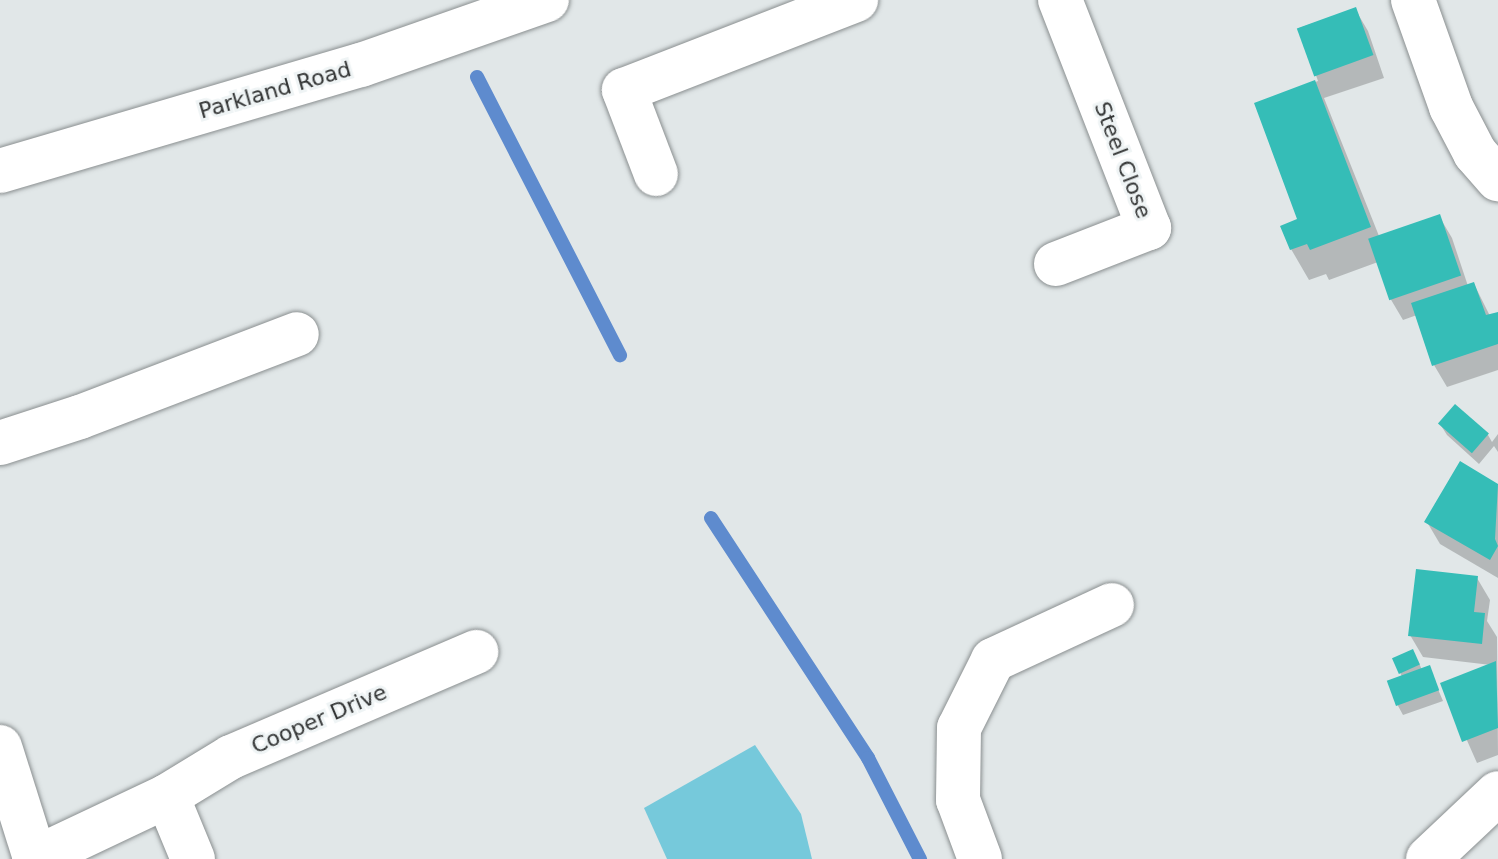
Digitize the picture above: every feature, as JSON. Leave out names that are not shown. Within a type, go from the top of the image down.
[{"type":"street","points":[[656,174],[624,90],[799,10],[856,0]]},
{"type":"street","name":"Steel Close","points":[[1056,264],[1149,228],[1060,0]]},
{"type":"street","points":[[1413,0],[1451,107],[1475,153],[1498,179]]},
{"type":"street","name":"Parkland Road","points":[[0,171],[361,65],[543,1]]},
{"type":"street","points":[[0,443],[80,417],[297,334]]},
{"type":"street","points":[[980,859],[958,800],[959,728],[993,660],[1112,605]]},
{"type":"street","name":"Cooper Drive","points":[[0,747],[35,859],[167,796],[231,757],[476,652]]},
{"type":"street","points":[[1428,859],[1498,793]]},
{"type":"street","points":[[167,796],[193,859]]},
{"type":"shaded area","points":[[755,745],[801,814],[812,859],[667,859],[644,808]]},
{"type":"building","points":[[1356,7],[1373,55],[1314,76],[1297,29]]},
{"type":"building","points":[[1315,80],[1371,227],[1310,250],[1307,244],[1290,250],[1280,226],[1297,219],[1254,103]]},
{"type":"building","points":[[1440,214],[1461,275],[1389,300],[1368,239]]},
{"type":"building","points":[[1474,282],[1486,315],[1498,312],[1498,344],[1432,366],[1411,303]]},
{"type":"building","points":[[1455,404],[1489,434],[1472,453],[1438,424]]},
{"type":"building","points":[[1460,461],[1498,484],[1495,539],[1498,546],[1490,560],[1424,522]]},
{"type":"building","points":[[1416,569],[1478,576],[1474,612],[1485,613],[1482,644],[1408,636]]},
{"type":"building","points":[[1413,649],[1420,665],[1399,674],[1392,658]]},
{"type":"building","points":[[1496,661],[1498,728],[1462,742],[1440,683]]},
{"type":"building","points":[[1430,665],[1439,690],[1396,706],[1387,681]]},
{"type":"waterway","points":[[477,77],[620,355]]},
{"type":"waterway","points":[[711,518],[868,758],[920,859]]}]
